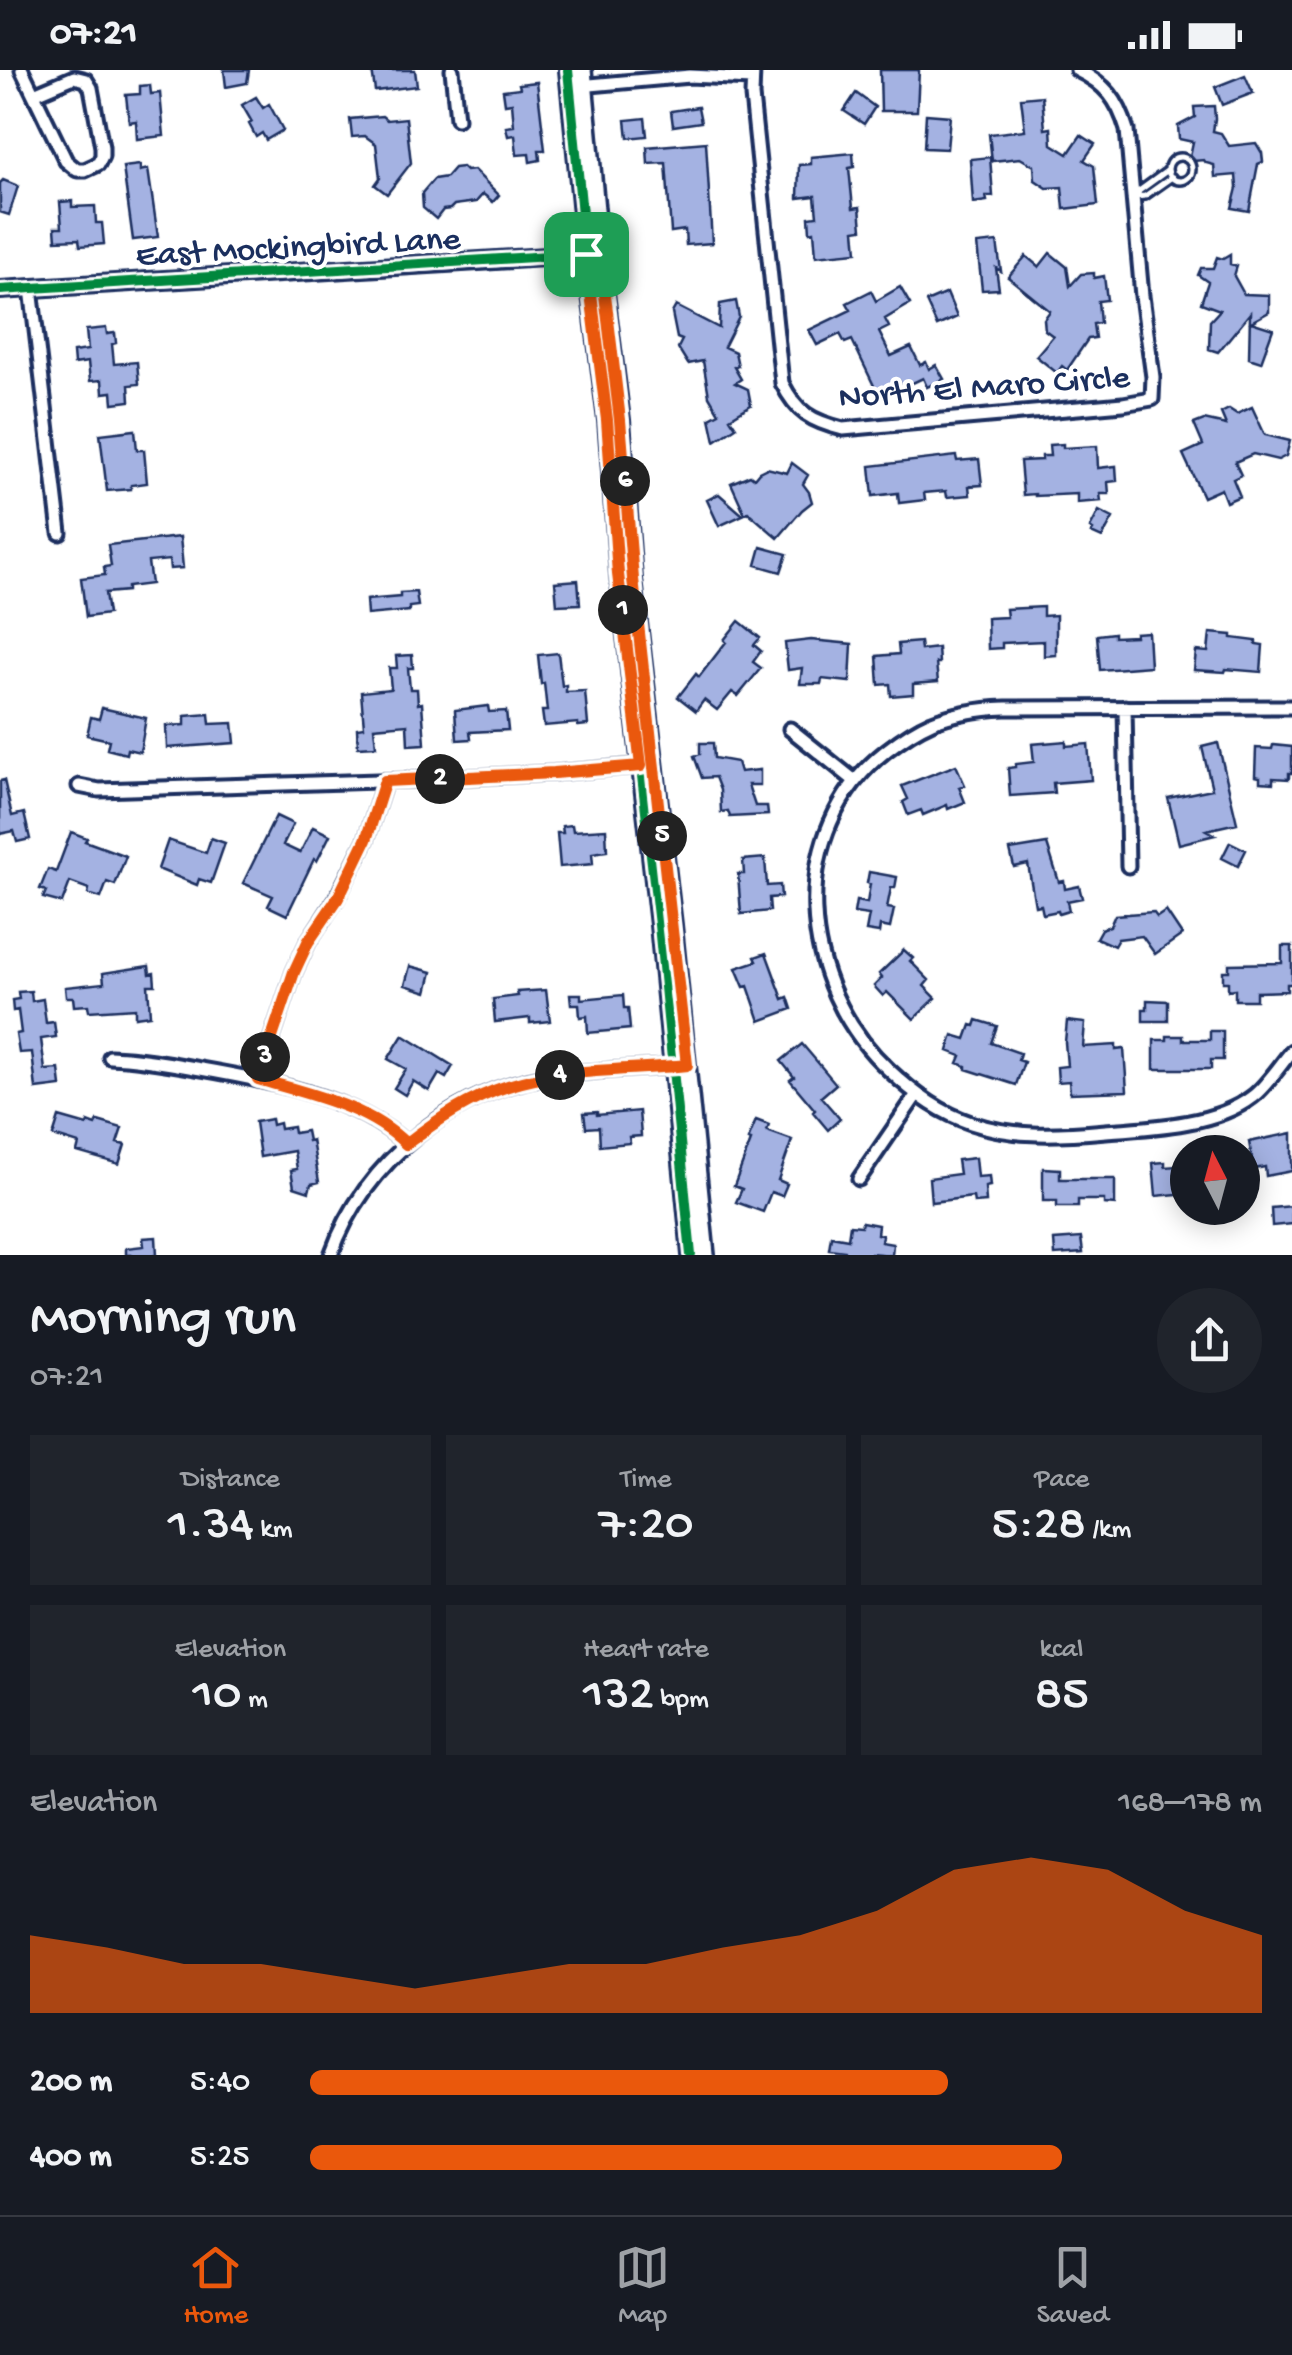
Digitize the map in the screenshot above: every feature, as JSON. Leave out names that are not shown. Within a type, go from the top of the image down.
[{"type":"street","points":[[22,70],[66,161],[72,168],[84,170],[98,164],[102,147],[91,88],[86,80],[74,76],[34,94]]},
{"type":"street","points":[[452,70],[457,119]]},
{"type":"street","name":"North El Maro Circle","points":[[752,75],[782,383],[792,403],[818,422],[843,429],[1152,400],[1154,377],[1142,296],[1127,130],[1120,107],[1110,93],[1077,70]]},
{"type":"street","points":[[706,1255],[680,1066],[647,765],[620,420],[593,254],[576,76],[752,75]]},
{"type":"street","name":"East Mockingbird Lane","points":[[0,290],[593,254]]},
{"type":"street","points":[[32,288],[60,533]]},
{"type":"street","points":[[1125,707],[1128,866]]},
{"type":"street","points":[[1292,708],[995,708],[930,723],[896,743],[855,780],[834,816],[819,859],[814,912],[825,972],[852,1030],[870,1054],[918,1094],[970,1122],[1019,1134],[1051,1135],[1129,1130],[1196,1120],[1225,1112],[1254,1096],[1292,1052]]},
{"type":"street","points":[[790,730],[855,780]]},
{"type":"street","points":[[79,786],[100,790],[385,781],[647,765]]},
{"type":"street","points":[[258,1079],[294,972],[308,942],[338,898],[366,840],[385,781]]},
{"type":"street","points":[[110,1057],[258,1079],[366,1116],[406,1144]]},
{"type":"street","points":[[330,1255],[345,1220],[365,1190],[406,1144],[451,1112],[509,1086],[553,1076],[680,1066]]},
{"type":"street","points":[[680,1066],[691,1255]]},
{"type":"street","points":[[859,1179],[918,1094]]},
{"type":"lane","points":[[1176,157],[1190,162],[1189,176],[1182,180],[1170,174],[1170,162],[1176,157]]},
{"type":"lane","points":[[1135,198],[1139,190],[1170,174]]},
{"type":"building","points":[[224,70],[249,70],[247,83],[226,87]]},
{"type":"building","points":[[372,70],[415,70],[417,86],[375,91]]},
{"type":"building","points":[[880,70],[919,70],[917,111],[881,111]]},
{"type":"building","points":[[1245,75],[1253,93],[1222,105],[1215,87]]},
{"type":"building","points":[[537,82],[545,150],[539,150],[540,160],[530,162],[529,154],[517,155],[515,135],[508,136],[506,127],[514,126],[512,103],[505,104],[503,90]]},
{"type":"building","points":[[150,85],[151,94],[160,93],[164,136],[137,139],[136,121],[129,122],[126,95],[140,94],[140,86]]},
{"type":"building","points":[[856,93],[875,107],[864,124],[844,111]]},
{"type":"building","points":[[1042,96],[1045,129],[1051,128],[1052,144],[1068,154],[1081,135],[1095,144],[1084,160],[1094,166],[1098,205],[1064,209],[1062,187],[1047,188],[1035,180],[1034,166],[1020,158],[992,161],[989,134],[1025,130],[1021,98]]},
{"type":"building","points":[[256,97],[263,108],[269,104],[283,130],[266,140],[262,133],[256,137],[242,105]]},
{"type":"building","points":[[1214,106],[1213,131],[1221,133],[1229,146],[1256,143],[1262,153],[1249,211],[1232,208],[1236,175],[1215,177],[1214,165],[1204,160],[1193,161],[1193,142],[1179,139],[1178,126],[1195,117],[1194,107]]},
{"type":"building","points":[[698,107],[701,122],[673,126],[671,111]]},
{"type":"building","points":[[926,114],[950,116],[947,149],[924,148]]},
{"type":"building","points":[[382,116],[387,120],[406,118],[411,163],[387,194],[375,185],[380,178],[376,144],[365,136],[352,137],[350,119]]},
{"type":"building","points":[[645,118],[647,136],[628,138],[626,120]]},
{"type":"building","points":[[706,142],[712,243],[686,245],[685,230],[671,232],[666,163],[648,164],[647,147]]},
{"type":"building","points":[[853,153],[854,167],[849,168],[853,208],[860,207],[862,229],[855,230],[857,252],[816,256],[809,217],[817,216],[815,196],[798,198],[799,165],[811,164],[811,157]]},
{"type":"building","points":[[990,157],[993,196],[973,203],[970,159]]},
{"type":"building","points":[[140,165],[140,171],[148,169],[158,237],[133,240],[123,167]]},
{"type":"building","points":[[462,167],[474,170],[499,195],[493,202],[483,194],[476,202],[454,205],[436,219],[423,208],[422,193],[434,179]]},
{"type":"building","points":[[3,180],[18,186],[9,215],[0,212]]},
{"type":"building","points":[[72,201],[72,207],[95,206],[104,244],[80,246],[79,239],[56,240],[55,227],[62,227],[60,202]]},
{"type":"building","points":[[997,242],[999,289],[982,290],[977,244]]},
{"type":"building","points":[[1050,253],[1067,267],[1070,286],[1081,274],[1104,276],[1107,300],[1098,301],[1100,323],[1093,324],[1095,338],[1088,339],[1067,370],[1062,366],[1057,373],[1036,356],[1053,336],[1045,330],[1044,319],[1050,311],[1008,277],[1026,256],[1039,267]]},
{"type":"building","points":[[1230,255],[1230,264],[1237,266],[1234,276],[1244,294],[1269,295],[1269,312],[1251,322],[1273,329],[1261,362],[1249,358],[1250,313],[1218,352],[1209,349],[1210,321],[1220,310],[1201,303],[1208,282],[1198,275],[1201,268],[1213,268],[1217,257]]},
{"type":"building","points":[[900,287],[910,304],[885,319],[889,327],[879,332],[891,356],[911,347],[920,365],[926,362],[929,369],[936,365],[944,379],[927,387],[923,378],[902,388],[899,381],[877,392],[852,340],[845,343],[840,334],[817,345],[809,330],[851,310],[847,303],[871,291],[876,301]]},
{"type":"building","points":[[947,293],[957,317],[937,326],[926,302]]},
{"type":"building","points":[[736,301],[739,317],[724,347],[735,352],[738,366],[734,367],[741,379],[735,383],[748,389],[751,405],[730,418],[736,427],[715,441],[710,418],[719,413],[709,396],[703,361],[688,364],[678,348],[682,340],[677,338],[672,313],[676,306],[719,328],[720,304]]},
{"type":"building","points":[[106,328],[107,334],[115,333],[114,364],[137,362],[139,384],[129,385],[130,401],[113,403],[112,392],[103,393],[102,380],[90,381],[88,362],[74,364],[73,352],[88,350],[86,330]]},
{"type":"building","points":[[1252,407],[1265,435],[1290,441],[1286,456],[1278,460],[1253,454],[1235,462],[1241,475],[1233,479],[1240,496],[1226,502],[1221,489],[1203,497],[1183,454],[1203,445],[1194,424],[1204,420],[1226,425],[1221,413],[1229,409],[1237,414]]},
{"type":"building","points":[[135,430],[137,450],[144,450],[147,483],[107,491],[100,434]]},
{"type":"building","points":[[1063,444],[1063,448],[1097,446],[1098,468],[1116,466],[1117,481],[1108,482],[1109,494],[1100,494],[1101,501],[1077,503],[1077,494],[1023,495],[1020,461],[1042,460],[1042,456],[1050,456],[1049,445]]},
{"type":"building","points":[[956,456],[957,461],[979,459],[982,485],[969,486],[970,495],[924,493],[925,500],[899,503],[898,493],[873,496],[870,466]]},
{"type":"building","points":[[792,463],[808,475],[803,484],[812,502],[778,538],[748,512],[745,514],[731,483],[750,475],[754,478],[767,468],[787,473]]},
{"type":"building","points":[[719,494],[743,515],[719,526],[707,500]]},
{"type":"building","points":[[1099,511],[1113,518],[1102,538],[1091,533],[1090,528]]},
{"type":"building","points":[[180,537],[183,568],[170,569],[169,560],[148,562],[151,584],[105,593],[108,614],[86,617],[81,578],[105,575],[104,567],[111,566],[108,545]]},
{"type":"building","points":[[761,547],[787,554],[781,572],[756,565]]},
{"type":"building","points":[[578,580],[580,604],[557,605],[555,582]]},
{"type":"building","points":[[416,592],[418,606],[409,607],[409,611],[367,615],[366,600]]},
{"type":"building","points":[[1043,607],[1043,616],[1056,615],[1056,655],[1044,656],[1044,641],[1002,643],[1002,648],[988,649],[987,618],[1007,617],[1006,609]]},
{"type":"building","points":[[739,621],[760,638],[754,645],[761,651],[753,662],[761,668],[738,696],[732,692],[717,710],[704,700],[696,711],[678,697],[696,674],[699,677]]},
{"type":"building","points":[[1148,632],[1150,666],[1100,670],[1097,635],[1135,636]]},
{"type":"building","points":[[1210,633],[1263,645],[1261,672],[1194,670],[1196,651],[1208,652]]},
{"type":"building","points":[[811,640],[852,644],[850,682],[822,679],[821,684],[800,684],[802,668],[788,670],[785,643]]},
{"type":"building","points":[[920,642],[921,650],[938,648],[938,682],[913,684],[913,694],[891,696],[890,684],[879,685],[877,656],[899,654],[898,644]]},
{"type":"building","points":[[558,653],[566,692],[585,691],[588,725],[544,726],[542,711],[547,711],[538,655]]},
{"type":"building","points":[[412,655],[413,668],[408,668],[410,689],[417,689],[418,704],[422,703],[425,744],[408,745],[407,724],[374,727],[376,746],[358,747],[357,728],[364,727],[361,692],[391,689],[389,668],[397,668],[396,656]]},
{"type":"building","points":[[488,706],[489,712],[506,711],[508,730],[470,732],[471,739],[457,740],[455,710]]},
{"type":"building","points":[[102,708],[146,718],[140,752],[127,749],[126,754],[107,749],[109,740],[87,735],[91,717],[99,719]]},
{"type":"building","points":[[209,714],[210,724],[233,723],[235,743],[167,748],[166,726],[185,725],[185,716]]},
{"type":"building","points":[[1066,741],[1066,746],[1088,744],[1091,780],[1053,783],[1054,793],[1010,796],[1008,768],[1034,762],[1032,744]]},
{"type":"building","points":[[700,743],[713,743],[714,758],[737,762],[740,772],[760,770],[760,785],[748,785],[755,806],[767,806],[768,815],[730,817],[728,811],[721,812],[715,777],[702,778],[694,756],[700,754]]},
{"type":"building","points":[[1218,743],[1237,823],[1206,830],[1215,835],[1179,844],[1168,798],[1212,789],[1202,747]]},
{"type":"building","points":[[1273,745],[1292,747],[1292,773],[1289,779],[1260,782],[1260,777],[1255,776],[1256,748],[1272,749]]},
{"type":"building","points":[[956,765],[965,785],[959,787],[965,802],[923,815],[921,810],[908,815],[903,802],[908,799],[902,786]]},
{"type":"building","points":[[4,780],[12,816],[24,813],[30,839],[17,842],[14,831],[0,834],[0,781]]},
{"type":"building","points":[[276,816],[293,824],[283,845],[300,853],[313,827],[330,835],[287,915],[268,906],[273,896],[243,883]]},
{"type":"building","points":[[572,825],[573,831],[606,829],[607,851],[592,853],[593,864],[560,867],[557,833],[563,833],[562,826]]},
{"type":"building","points":[[71,832],[126,856],[115,885],[107,882],[101,898],[70,882],[62,903],[43,898],[46,891],[40,889],[48,869],[56,872]]},
{"type":"building","points":[[211,838],[225,843],[211,883],[199,879],[197,885],[158,869],[168,840],[206,853]]},
{"type":"building","points":[[1230,842],[1246,850],[1238,866],[1222,858]]},
{"type":"building","points":[[1047,844],[1059,882],[1064,881],[1065,889],[1079,886],[1082,898],[1067,901],[1069,911],[1059,914],[1043,914],[1041,905],[1035,906],[1028,864],[1014,867],[1010,850]]},
{"type":"building","points":[[765,858],[767,886],[780,885],[781,897],[769,898],[770,911],[741,914],[738,874],[744,874],[743,860]]},
{"type":"building","points":[[869,872],[897,877],[887,908],[894,909],[890,928],[880,926],[879,933],[866,931],[869,915],[854,913],[856,901],[867,903]]},
{"type":"building","points":[[1166,911],[1182,935],[1155,954],[1142,936],[1118,939],[1114,946],[1096,938],[1101,929],[1110,926],[1115,915],[1153,912],[1157,917]]},
{"type":"building","points":[[1282,946],[1292,946],[1292,984],[1287,984],[1287,991],[1256,992],[1256,1000],[1235,1000],[1235,989],[1228,990],[1228,982],[1223,982],[1223,971],[1229,971],[1229,964],[1282,963]]},
{"type":"building","points":[[904,950],[929,980],[924,986],[936,998],[914,1019],[887,992],[883,996],[874,986],[882,978],[879,974]]},
{"type":"building","points":[[766,953],[783,999],[788,997],[792,1009],[760,1021],[748,986],[744,987],[736,968],[757,961],[755,957]]},
{"type":"building","points":[[149,966],[155,985],[148,985],[150,1015],[135,1017],[135,1008],[89,1011],[88,1005],[74,1006],[73,997],[66,997],[65,987],[104,983],[103,973]]},
{"type":"building","points":[[410,966],[432,972],[427,992],[405,985]]},
{"type":"building","points":[[546,990],[550,1021],[530,1023],[530,1018],[495,1022],[493,999]]},
{"type":"building","points":[[31,991],[32,1001],[43,999],[46,1023],[54,1022],[56,1037],[41,1039],[45,1070],[59,1069],[61,1086],[36,1089],[32,1052],[19,1053],[18,1010],[13,1011],[12,1000],[19,999],[18,992]]},
{"type":"building","points":[[570,994],[581,994],[581,999],[623,995],[630,1029],[588,1033],[587,1016],[580,1017],[579,1004],[571,1004]]},
{"type":"building","points":[[1147,1000],[1168,1001],[1168,1021],[1143,1021]]},
{"type":"building","points":[[977,1020],[997,1026],[991,1043],[1020,1053],[1018,1060],[1024,1062],[1016,1085],[966,1069],[958,1063],[961,1056],[948,1051],[953,1035],[966,1039]]},
{"type":"building","points":[[1067,1021],[1085,1023],[1083,1047],[1116,1045],[1116,1050],[1124,1049],[1127,1091],[1070,1093],[1069,1081],[1058,1082],[1057,1067],[1067,1066]]},
{"type":"building","points":[[1210,1031],[1223,1031],[1223,1060],[1211,1060],[1211,1069],[1154,1069],[1154,1040],[1183,1036],[1183,1040],[1210,1040]]},
{"type":"building","points":[[403,1035],[453,1066],[446,1078],[439,1074],[429,1091],[413,1081],[405,1095],[394,1088],[406,1069],[388,1059]]},
{"type":"building","points":[[802,1044],[836,1084],[821,1097],[840,1119],[828,1130],[790,1080],[794,1077],[781,1061]]},
{"type":"building","points":[[639,1111],[641,1136],[629,1137],[630,1143],[600,1146],[599,1127],[586,1128],[584,1113]]},
{"type":"building","points":[[59,1117],[87,1125],[96,1125],[98,1121],[122,1128],[117,1143],[125,1145],[119,1164],[77,1152],[79,1144],[53,1136]]},
{"type":"building","points":[[271,1119],[272,1125],[279,1123],[280,1129],[306,1131],[308,1141],[312,1140],[319,1182],[311,1184],[309,1192],[294,1187],[294,1151],[260,1157],[255,1122]]},
{"type":"building","points":[[756,1120],[769,1125],[767,1131],[792,1140],[778,1180],[787,1184],[782,1196],[771,1192],[763,1212],[736,1202],[742,1189],[734,1186]]},
{"type":"building","points":[[1292,1133],[1292,1171],[1266,1176],[1265,1167],[1260,1168],[1260,1140]]},
{"type":"building","points":[[975,1158],[977,1177],[989,1176],[986,1202],[974,1203],[973,1197],[931,1202],[929,1178],[959,1174],[957,1160]]},
{"type":"building","points":[[1165,1162],[1165,1167],[1170,1167],[1170,1195],[1156,1196],[1153,1163]]},
{"type":"building","points":[[1043,1168],[1060,1169],[1060,1179],[1115,1179],[1115,1205],[1104,1204],[1104,1200],[1078,1200],[1078,1207],[1057,1207],[1057,1201],[1043,1201]]},
{"type":"building","points":[[1292,1206],[1292,1224],[1272,1226],[1271,1208]]},
{"type":"building","points":[[862,1222],[878,1225],[881,1242],[893,1244],[892,1255],[844,1255],[845,1251],[829,1249],[831,1236],[848,1239],[850,1225],[861,1226]]},
{"type":"building","points":[[156,1237],[157,1255],[126,1255],[126,1248],[144,1246],[143,1238]]},
{"type":"building","points":[[1081,1238],[1083,1253],[1055,1255],[1054,1240]]},
{"type":"cycle path","points":[[568,70],[691,1255]]},
{"type":"cycle path","points":[[0,290],[599,253]]},
{"type":"route","points":[[600,253],[687,1065],[553,1076],[509,1086],[464,1104],[406,1144],[366,1116],[258,1079],[294,972],[322,918],[338,898],[366,840],[385,781],[641,766],[618,574],[607,420],[586,254],[600,253]]}]
